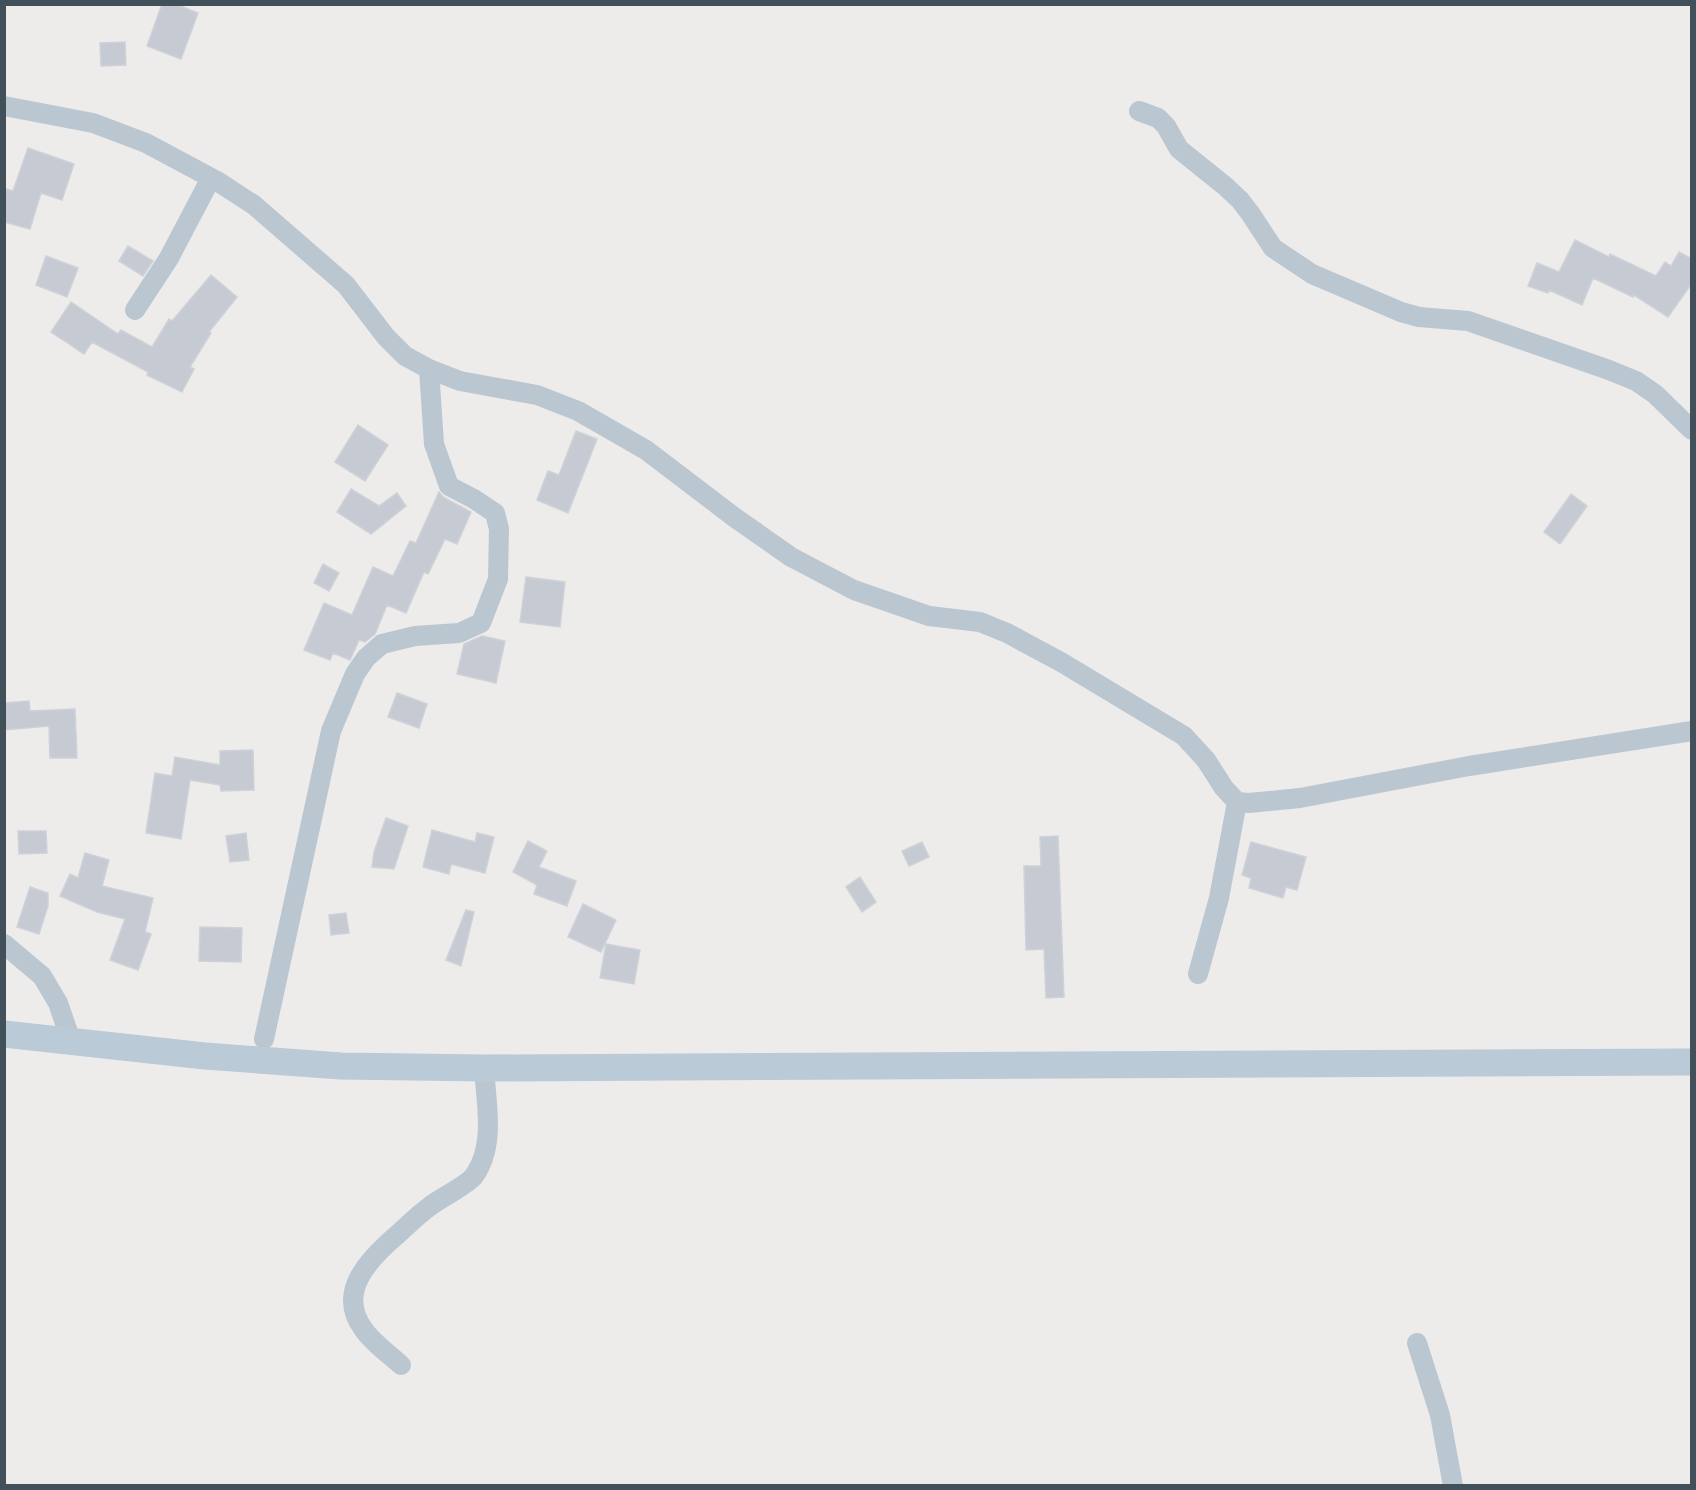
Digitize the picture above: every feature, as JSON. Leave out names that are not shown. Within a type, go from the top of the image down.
[{"type":"main road","points":[[4,1034],[205,1056],[341,1066],[484,1068],[1692,1062]]},
{"type":"street","points":[[4,105],[93,123],[146,143],[211,178],[254,206],[346,285],[386,337],[405,356],[429,369],[460,381],[537,395],[578,411],[646,450],[791,557],[854,590],[929,616],[980,622],[1007,633],[1061,662],[1184,736],[1206,760],[1224,788],[1237,802],[1300,798],[1469,766],[1692,730]]},
{"type":"street","points":[[1139,111],[1158,118],[1166,126],[1179,149],[1240,200],[1273,248],[1312,274],[1401,312],[1419,317],[1468,321],[1609,369],[1636,381],[1655,394],[1692,429]]},
{"type":"street","points":[[135,310],[169,258],[211,178]]},
{"type":"street","points":[[264,1039],[331,731],[355,674],[366,658],[382,644],[415,636],[459,633],[482,623],[498,579],[499,529],[495,513],[449,486],[434,444],[429,369]]},
{"type":"street","points":[[1198,974],[1220,898],[1237,802]]},
{"type":"street","points":[[4,944],[42,976],[58,1004],[71,1041]]},
{"type":"street","points":[[400,1365],[364,1330],[356,1316],[353,1297],[358,1277],[372,1257],[420,1214],[473,1177],[484,1156],[488,1134],[484,1068]]},
{"type":"street","points":[[1417,1343],[1440,1415],[1453,1485]]},
{"type":"building","points":[[162,4],[175,4],[198,13],[181,59],[147,46]]},
{"type":"building","points":[[125,42],[126,65],[101,66],[100,43]]},
{"type":"building","points":[[28,148],[74,164],[62,200],[41,193],[30,229],[4,222],[4,188],[13,191]]},
{"type":"building","points":[[1575,240],[1656,276],[1665,262],[1671,266],[1679,252],[1692,259],[1692,283],[1668,317],[1634,295],[1633,297],[1593,278],[1582,305],[1549,290],[1548,293],[1528,286],[1537,263],[1559,272]]},
{"type":"building","points":[[128,246],[153,261],[143,276],[119,261]]},
{"type":"building","points":[[46,256],[78,268],[67,297],[36,285]]},
{"type":"building","points":[[211,275],[237,297],[209,332],[211,333],[190,367],[194,369],[182,392],[147,375],[148,372],[92,342],[84,354],[51,332],[71,302],[118,334],[121,330],[152,347],[169,319],[172,321]]},
{"type":"building","points":[[358,425],[388,445],[365,481],[335,462]]},
{"type":"building","points":[[576,431],[597,439],[568,513],[537,500],[548,471],[559,475]]},
{"type":"building","points":[[351,489],[379,506],[397,493],[406,506],[371,534],[337,512]]},
{"type":"building","points":[[439,492],[443,497],[471,512],[457,544],[445,539],[428,574],[424,572],[406,613],[387,605],[375,634],[365,642],[359,640],[350,660],[333,653],[330,660],[304,650],[324,603],[352,615],[373,567],[393,576],[410,541],[416,543]]},
{"type":"building","points":[[1571,494],[1587,506],[1560,544],[1544,532]]},
{"type":"building","points":[[323,564],[339,573],[329,591],[314,583]]},
{"type":"building","points":[[526,577],[565,582],[560,627],[520,622]]},
{"type":"building","points":[[482,636],[505,641],[496,683],[457,674],[464,644]]},
{"type":"building","points":[[397,693],[427,704],[419,728],[388,717]]},
{"type":"building","points":[[29,701],[30,711],[75,709],[77,758],[50,758],[49,726],[4,730],[4,703]]},
{"type":"building","points":[[253,750],[254,790],[221,791],[220,785],[190,780],[181,839],[146,833],[155,773],[172,776],[175,757],[220,765],[220,751]]},
{"type":"building","points":[[386,818],[408,826],[394,869],[372,867],[374,852]]},
{"type":"building","points":[[432,830],[475,842],[477,833],[494,837],[485,873],[451,864],[449,874],[423,867]]},
{"type":"building","points":[[18,831],[46,831],[47,853],[19,854]]},
{"type":"building","points":[[246,833],[249,860],[230,862],[226,836]]},
{"type":"building","points":[[1058,836],[1064,997],[1046,998],[1044,949],[1026,950],[1024,866],[1041,866],[1040,837]]},
{"type":"building","points":[[528,841],[547,851],[539,867],[576,881],[567,906],[534,894],[537,885],[513,872]]},
{"type":"building","points":[[922,842],[929,857],[909,866],[902,851]]},
{"type":"building","points":[[1251,842],[1306,857],[1297,890],[1286,887],[1283,898],[1249,888],[1251,878],[1242,875]]},
{"type":"building","points":[[85,853],[109,860],[102,886],[153,898],[145,932],[151,934],[138,970],[110,960],[125,919],[97,912],[60,896],[70,874],[78,878]]},
{"type":"building","points":[[860,877],[876,902],[862,912],[846,887]]},
{"type":"building","points":[[30,887],[48,893],[48,906],[39,934],[17,927]]},
{"type":"building","points":[[583,904],[616,920],[601,952],[568,937]]},
{"type":"building","points":[[466,910],[474,912],[461,966],[446,960]]},
{"type":"building","points":[[346,913],[349,933],[331,935],[329,915]]},
{"type":"building","points":[[200,927],[242,928],[241,962],[199,961]]},
{"type":"building","points":[[606,944],[640,950],[634,984],[600,978]]}]
